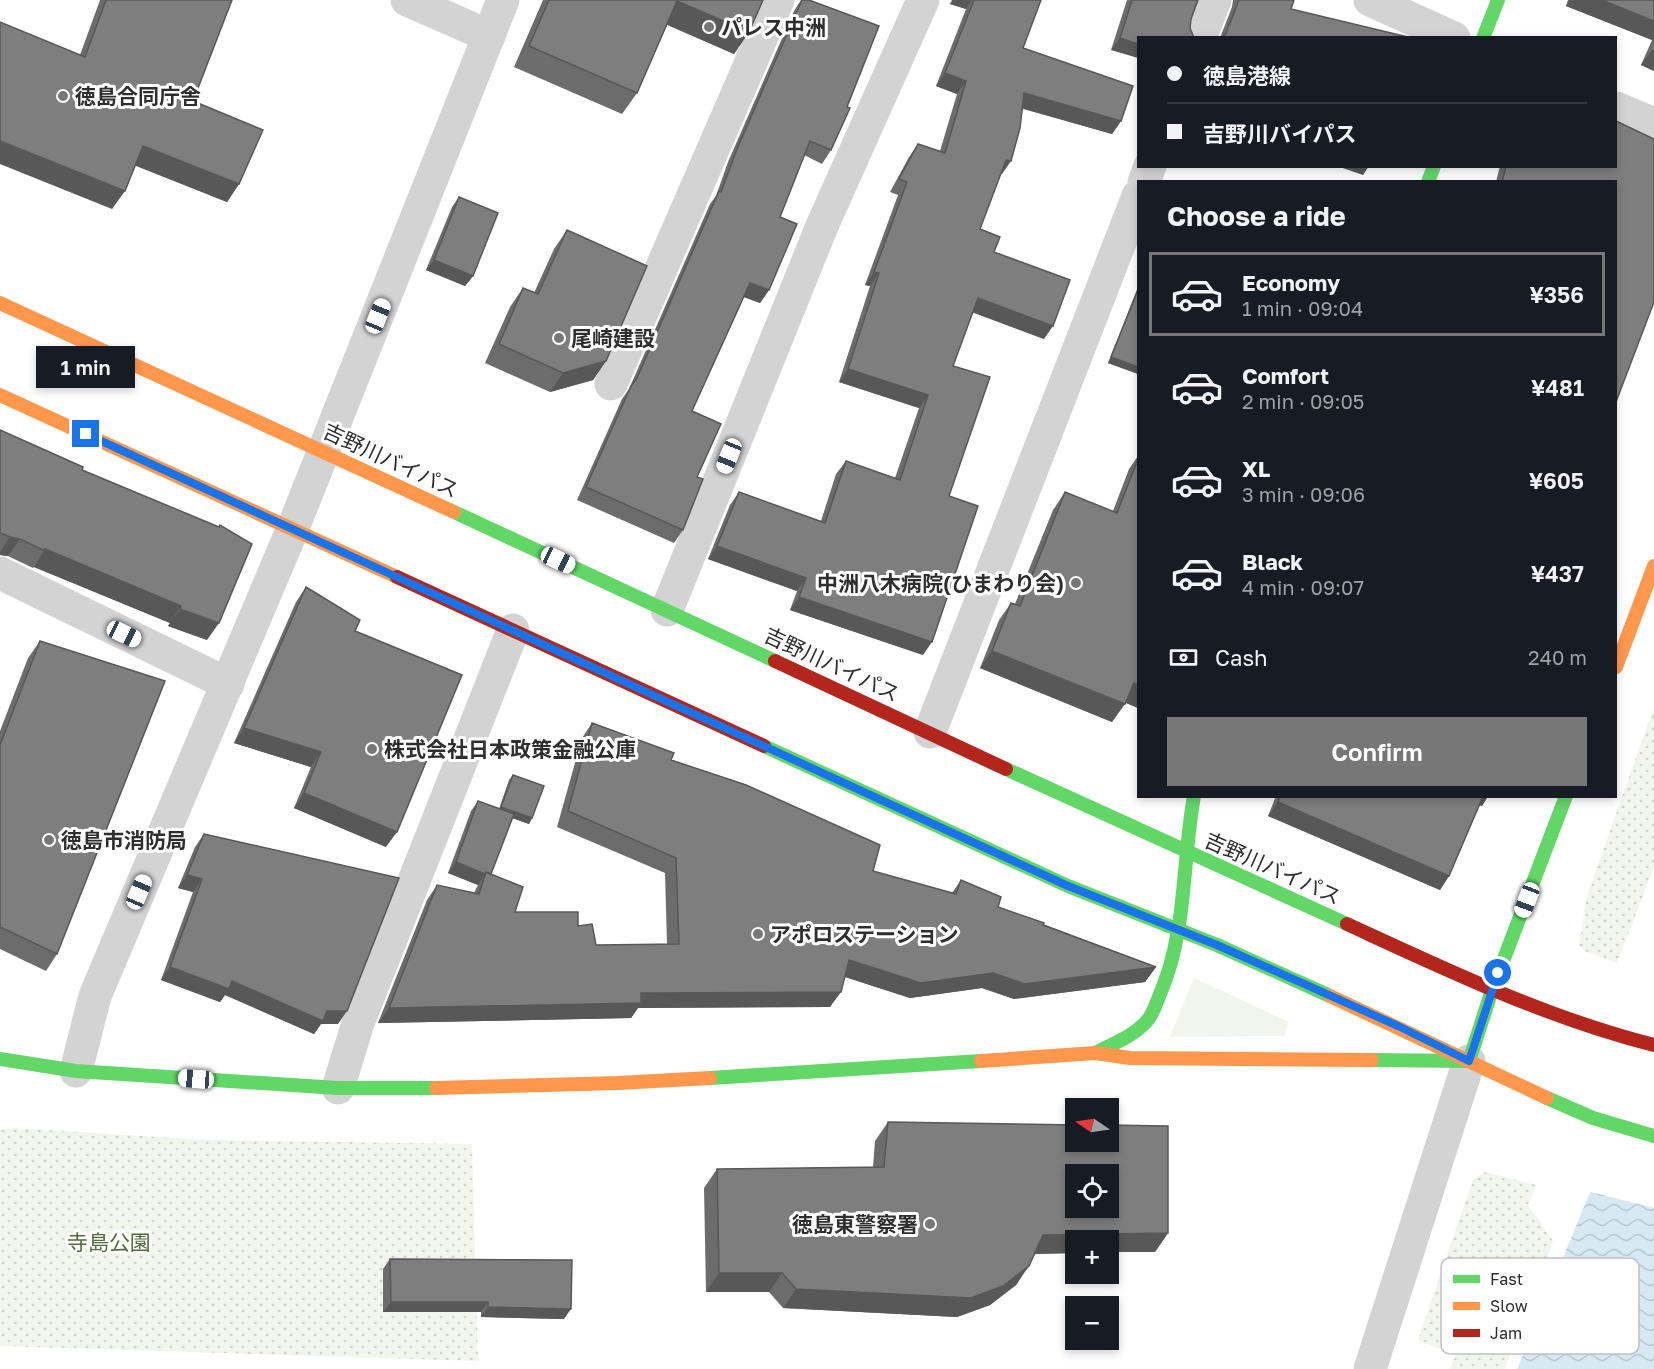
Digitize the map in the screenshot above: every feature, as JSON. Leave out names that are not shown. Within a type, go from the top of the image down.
[{"type":"main road","points":[[1484,36],[1498,0]]},
{"type":"main road","name":"吉野川バイパス","points":[[0,303],[1185,851],[1492,990],[1618,1036],[1654,1045]]},
{"type":"main road","points":[[0,394],[1068,886],[1217,945],[1398,1026],[1522,1088],[1593,1118],[1654,1136]]},
{"type":"main road","points":[[1617,664],[1654,566]]},
{"type":"main road","points":[[1095,1053],[1132,1034],[1148,1021],[1164,989],[1179,930],[1185,851],[1194,798]]},
{"type":"main road","points":[[1469,1061],[1492,990],[1565,798]]},
{"type":"main road","points":[[0,1059],[76,1071],[338,1088],[460,1088],[618,1083],[1095,1053],[1130,1058],[1469,1061]]},
{"type":"street","points":[[407,0],[489,36]]},
{"type":"street","points":[[76,1071],[95,996],[324,453],[503,0]]},
{"type":"street","points":[[611,384],[778,0]]},
{"type":"street","points":[[667,610],[822,226],[923,0]]},
{"type":"street","points":[[1201,36],[1215,0]]},
{"type":"street","points":[[1370,0],[1450,36]]},
{"type":"street","points":[[1617,108],[1654,124]]},
{"type":"street","points":[[930,732],[1137,199]]},
{"type":"street","points":[[0,573],[228,684]]},
{"type":"street","points":[[338,1088],[358,1023],[513,630]]},
{"type":"street","points":[[1370,1369],[1469,1061]]},
{"type":"green space","points":[[1654,707],[1654,867],[1617,963],[1587,952],[1579,946],[1587,896]]},
{"type":"green space","points":[[1194,978],[1289,1022],[1284,1036],[1170,1037]]},
{"type":"green space","name":"寺島公園","points":[[14,1128],[207,1140],[472,1144],[478,1361],[0,1346],[0,1130]]},
{"type":"green space","points":[[1485,1172],[1536,1185],[1528,1205],[1553,1241],[1547,1258],[1446,1258],[1473,1179]]},
{"type":"green space","points":[[1441,1273],[1441,1349],[1418,1340]]},
{"type":"green space","points":[[1453,1354],[1511,1354],[1505,1369],[1450,1369],[1456,1355]]},
{"type":"water","points":[[1654,1037],[1654,1369],[1517,1369],[1523,1354],[1639,1354],[1639,1258],[1563,1258]]},
{"type":"pier","points":[[1654,1034],[1654,1208],[1587,1191],[1651,1035]]},
{"type":"building","points":[[106,0],[232,0],[193,101],[263,130],[239,184],[143,146],[125,191],[0,141],[0,22],[85,57]]},
{"type":"building","points":[[549,0],[763,0],[749,32],[677,1],[637,93],[529,46]]},
{"type":"building","points":[[802,0],[809,0],[879,26],[847,107],[850,108],[831,150],[810,141],[780,217],[797,224],[769,290],[750,283],[692,411],[721,424],[697,477],[703,479],[683,530],[586,487],[631,386],[637,378],[719,191],[721,192],[737,149]]},
{"type":"building","points":[[974,0],[1041,0],[1023,48],[1133,86],[1121,121],[1024,93],[1020,128],[1011,161],[1006,160],[980,229],[1000,237],[994,252],[1070,280],[1053,326],[978,298],[953,366],[990,377],[949,496],[978,506],[932,642],[799,597],[806,578],[717,546],[739,492],[825,523],[846,461],[900,480],[928,395],[848,369],[879,273],[874,272],[907,182],[899,179],[918,144],[945,153],[966,81],[945,73]]},
{"type":"building","points":[[1132,0],[1198,0],[1191,19],[1190,28],[1193,36],[1137,36],[1137,44],[1120,38]]},
{"type":"building","points":[[1239,0],[1294,0],[1291,9],[1404,36],[1224,36]]},
{"type":"building","points":[[1602,0],[1654,0],[1654,21]]},
{"type":"building","points":[[1617,121],[1654,139],[1654,302],[1617,399],[1617,180],[1502,180],[1506,168],[1617,168]]},
{"type":"building","points":[[459,197],[498,213],[473,276],[434,260]]},
{"type":"building","name":"尾崎建設","points":[[567,230],[647,266],[606,361],[563,373],[499,344],[523,288],[538,294]]},
{"type":"building","points":[[1137,292],[1137,367],[1111,357]]},
{"type":"building","points":[[0,430],[83,467],[82,470],[219,527],[220,525],[252,544],[219,623],[180,609],[181,606],[45,549],[45,551],[20,539],[0,533]]},
{"type":"building","name":"中洲八木病院(ひまわり会)","points":[[1137,462],[1137,684],[1134,683],[1125,704],[992,651],[1011,603],[1020,606],[1065,492],[1117,513]]},
{"type":"building","points":[[306,587],[360,620],[355,631],[462,675],[397,832],[304,793],[321,752],[244,728]]},
{"type":"building","name":"徳島市消防局","points":[[40,641],[165,681],[57,954],[0,927],[0,745]]},
{"type":"building","points":[[592,723],[674,753],[671,760],[746,785],[880,845],[873,871],[956,894],[961,880],[1001,897],[998,907],[1156,967],[1025,984],[993,973],[921,983],[849,960],[841,992],[641,993],[641,1003],[389,1008],[437,885],[479,894],[486,872],[523,887],[515,912],[578,912],[578,926],[592,924],[596,945],[679,944],[676,858],[568,811]]},
{"type":"building","points":[[513,775],[544,786],[532,818],[501,807]]},
{"type":"building","points":[[1279,798],[1482,798],[1449,876],[1278,802]]},
{"type":"building","points":[[478,801],[514,814],[491,874],[486,872],[485,874],[456,862]]},
{"type":"building","points":[[204,834],[399,878],[347,1011],[327,1011],[323,1021],[232,981],[229,989],[170,967],[202,879],[187,875]]},
{"type":"building","name":"徳島東警察署","points":[[888,1122],[1065,1125],[1065,1152],[1119,1152],[1119,1125],[1168,1126],[1168,1233],[1119,1234],[1119,1230],[1065,1230],[1065,1235],[1043,1235],[1029,1266],[1003,1286],[971,1298],[796,1289],[782,1273],[719,1273],[717,1169],[884,1167]]},
{"type":"building","points":[[390,1259],[572,1260],[571,1309],[488,1307],[488,1302],[391,1302]]},
{"type":"traffic: fast","points":[[1484,36],[1498,0]]},
{"type":"traffic: fast","points":[[1429,180],[1433,168]]},
{"type":"traffic: fast","points":[[454,512],[775,661]]},
{"type":"traffic: fast","points":[[764,746],[1068,886],[1217,945],[1330,996]]},
{"type":"traffic: fast","points":[[1006,769],[1347,924]]},
{"type":"traffic: fast","points":[[1095,1053],[1135,1032],[1148,1019],[1156,1005],[1175,946],[1194,798]]},
{"type":"traffic: fast","points":[[1372,1060],[1469,1061],[1492,990],[1565,798]]},
{"type":"traffic: fast","points":[[0,1059],[76,1071],[338,1088],[436,1088]]},
{"type":"traffic: fast","points":[[710,1078],[981,1061]]},
{"type":"traffic: fast","points":[[1547,1098],[1593,1118],[1654,1136]]},
{"type":"traffic: slow","points":[[0,303],[454,512]]},
{"type":"traffic: slow","points":[[0,395],[397,577]]},
{"type":"traffic: slow","points":[[1617,664],[1654,566]]},
{"type":"traffic: slow","points":[[1330,996],[1547,1098]]},
{"type":"traffic: slow","points":[[981,1061],[1095,1053],[1130,1058],[1372,1060]]},
{"type":"traffic: slow","points":[[436,1088],[710,1078]]},
{"type":"traffic: jam","points":[[397,577],[764,746]]},
{"type":"traffic: jam","points":[[775,661],[1006,769]]},
{"type":"traffic: jam","points":[[1347,924],[1536,1007],[1654,1045]]},
{"type":"place","name":"パレス中洲","points":[[709,27]]},
{"type":"place","name":"徳島合同庁舎","points":[[63,96]]},
{"type":"place","name":"尾崎建設","points":[[559,338]]},
{"type":"place","name":"中洲八木病院(ひまわり会)","points":[[1076,583]]},
{"type":"place","name":"株式会社日本政策金融公庫","points":[[372,749]]},
{"type":"place","name":"徳島市消防局","points":[[49,840]]},
{"type":"place","name":"アポロステーション","points":[[758,934]]},
{"type":"place","name":"徳島東警察署","points":[[930,1224]]},
{"type":"route","points":[[86,434],[1068,886],[1217,945],[1398,1026],[1469,1061],[1498,973]]}]
